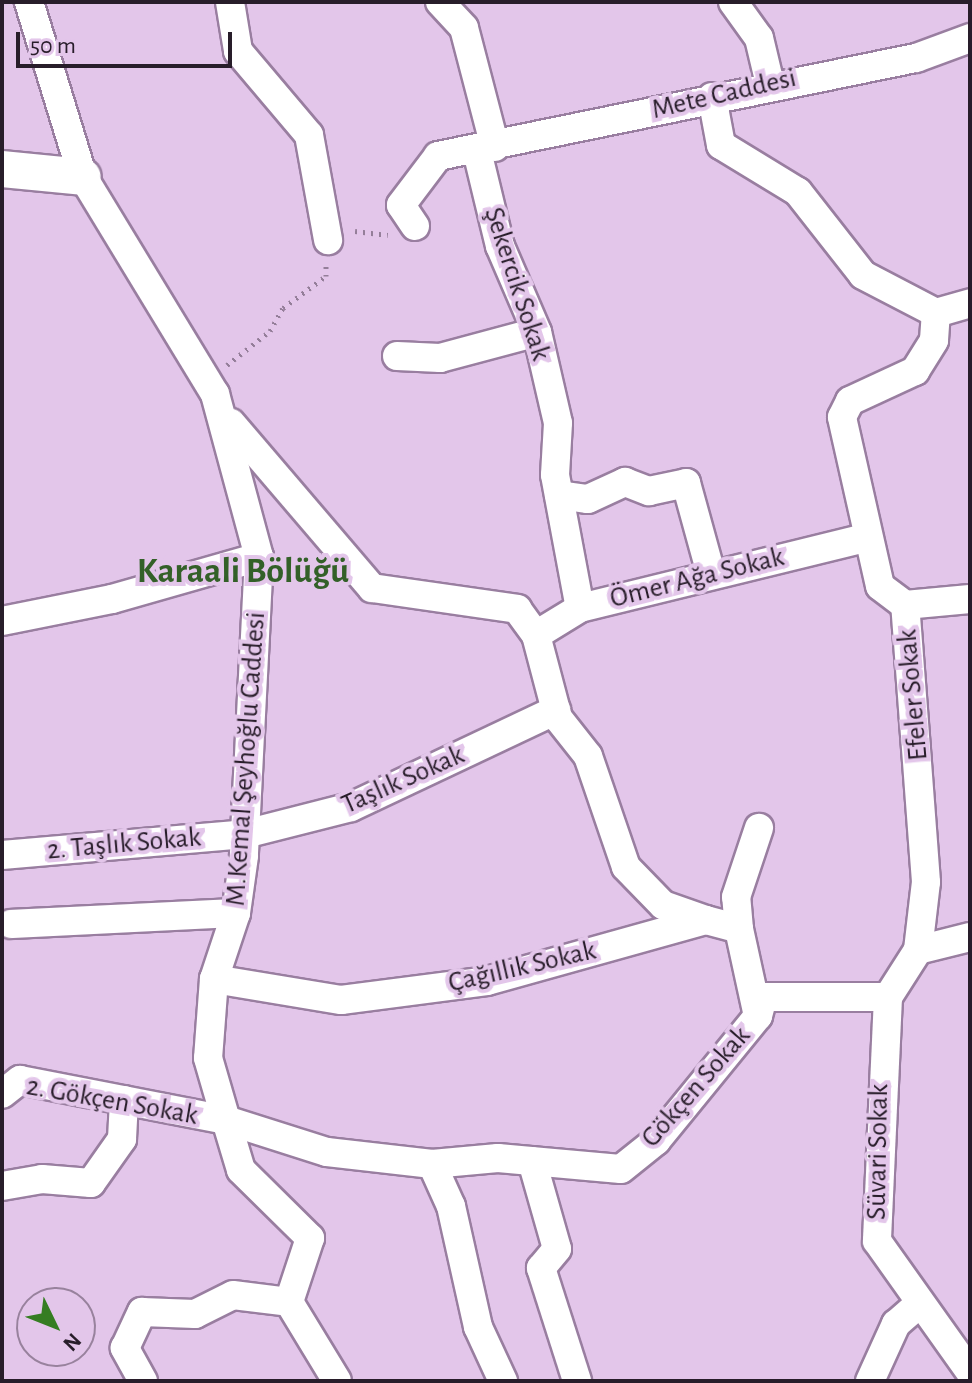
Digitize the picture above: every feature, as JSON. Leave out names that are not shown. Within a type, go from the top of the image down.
[{"type":"street","name":"M.Kemal Şeyhoğlu Caddesi","points":[[29,2],[83,177],[212,388],[259,557],[245,834],[236,913],[214,979],[208,1058],[241,1170],[310,1238],[289,1302]]},
{"type":"street","points":[[230,2],[238,51],[309,135],[328,240]]},
{"type":"street","name":"Şekercik Sokak","points":[[440,2],[464,28],[500,246],[537,332],[558,423],[559,495],[580,608]]},
{"type":"street","points":[[733,2],[759,38],[770,84]]},
{"type":"street","name":"Mete Caddesi","points":[[415,226],[401,205],[438,156],[486,149],[770,84],[916,58],[970,38]]},
{"type":"street","points":[[712,97],[721,145],[798,192],[863,275],[936,313],[970,303]]},
{"type":"street","points":[[2,169],[83,177]]},
{"type":"street","name":"Efeler Sokak","points":[[918,950],[926,882],[905,605],[880,586],[864,538],[842,417],[850,401],[915,371],[934,340],[936,313]]},
{"type":"street","points":[[397,356],[440,358],[537,332]]},
{"type":"street","points":[[212,388],[243,444],[372,588],[517,609],[536,635],[556,710],[588,756],[626,867],[663,905],[739,929]]},
{"type":"street","points":[[559,495],[588,499],[625,482],[649,491],[686,483],[710,570]]},
{"type":"street","name":"Ömer Ağa Sokak","points":[[536,635],[580,608],[710,570],[864,538]]},
{"type":"street","points":[[2,621],[112,599],[259,557]]},
{"type":"street","points":[[905,605],[970,599]]},
{"type":"street","name":"Taşlık Sokak","points":[[245,834],[351,807],[556,710]]},
{"type":"street","points":[[758,1016],[739,929],[736,897],[759,828]]},
{"type":"street","name":"2. Taşlık Sokak","points":[[2,855],[245,834]]},
{"type":"street","points":[[11,924],[236,913]]},
{"type":"street","name":"Çağıllık Sokak","points":[[214,979],[341,1000],[487,981],[706,920]]},
{"type":"street","points":[[888,997],[918,950],[970,937]]},
{"type":"street","name":"Gökçen Sokak","points":[[432,1164],[532,1161],[621,1169],[656,1141],[758,1016],[763,997],[888,997]]},
{"type":"street","name":"Süvari Sokak","points":[[888,997],[877,1241],[917,1306],[970,1372]]},
{"type":"street","name":"2. Gökçen Sokak","points":[[2,1094],[20,1080],[226,1120]]},
{"type":"street","points":[[2,1186],[42,1179],[91,1183],[122,1139],[124,1100]]},
{"type":"street","points":[[226,1120],[327,1152],[432,1164],[451,1206],[478,1327],[503,1381]]},
{"type":"street","points":[[532,1161],[557,1249],[541,1268],[577,1381]]},
{"type":"street","points":[[143,1381],[125,1348],[142,1312],[195,1314],[233,1295],[289,1302],[337,1381]]},
{"type":"street","points":[[870,1381],[896,1324],[917,1306]]},
{"type":"path","points":[[212,388],[326,276],[328,240],[364,228],[377,239],[415,226]]},
{"type":"district","name":"Karaali Bölüğü","points":[[243,572]]}]
